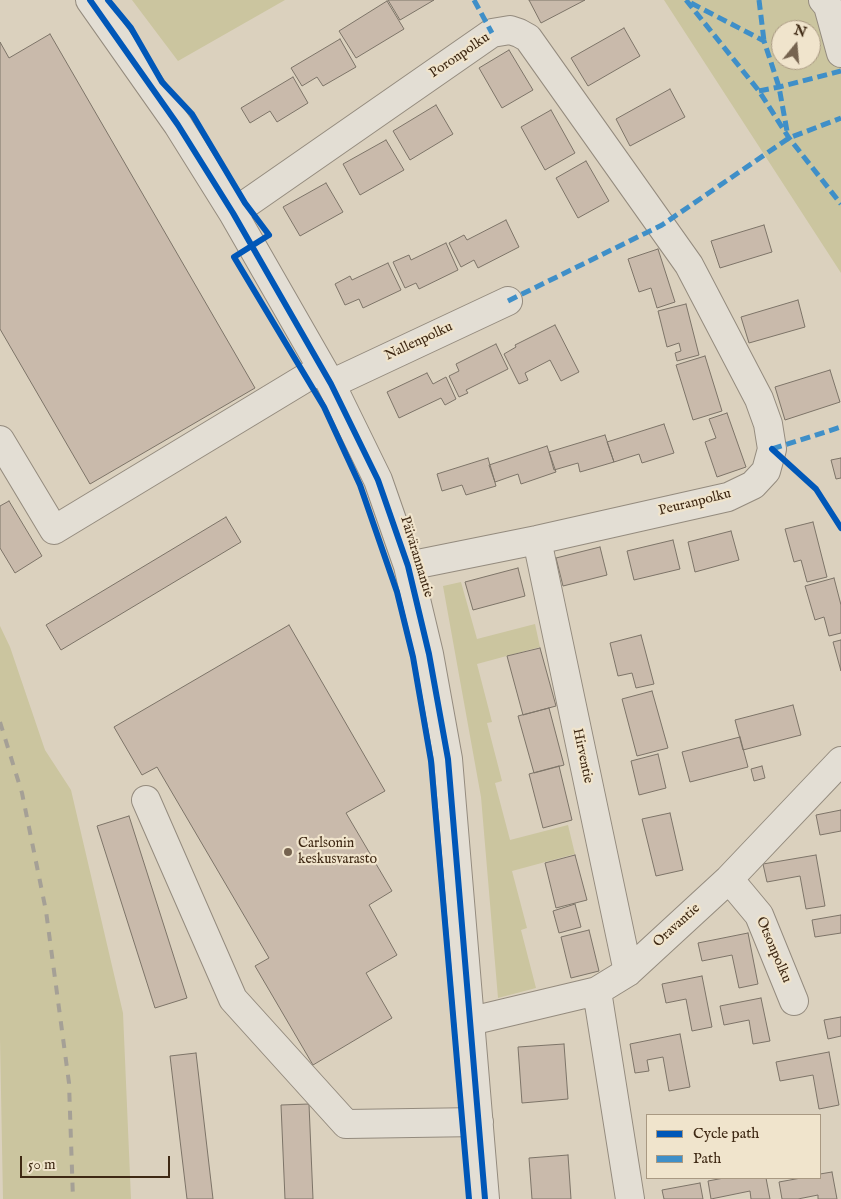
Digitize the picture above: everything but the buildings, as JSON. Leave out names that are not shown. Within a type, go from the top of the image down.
[{"type":"street","name":"Päivärannantie","points":[[90,0],[178,125],[233,213],[326,377],[378,480],[408,566],[429,654],[448,760],[485,1199]]},
{"type":"street","points":[[823,0],[828,6],[841,53]]},
{"type":"street","name":"Poronpolku","points":[[233,213],[492,33],[510,30],[519,32],[528,38],[662,225]]},
{"type":"street","name":"Peuranpolku","points":[[408,566],[537,540],[728,497],[754,485],[766,471],[772,449],[768,424],[759,399],[690,265],[662,225]]},
{"type":"street","name":"Nallenpolku","points":[[0,440],[54,530],[307,377],[326,377],[508,301]]},
{"type":"street","name":"Hirventie","points":[[537,540],[628,972]]},
{"type":"street","name":"Oravantie","points":[[471,1021],[597,991],[628,972],[729,879],[841,761]]},
{"type":"street","points":[[146,800],[233,999],[346,1124],[479,1122]]},
{"type":"street","name":"Otsonpolku","points":[[729,879],[759,915],[794,1001]]},
{"type":"street","points":[[597,991],[630,1199]]},
{"type":"shaded area","points":[[132,0],[285,0],[178,61]]},
{"type":"shaded area","points":[[664,0],[841,0],[841,273]]},
{"type":"shaded area","points":[[461,582],[477,639],[535,624],[540,647],[477,664],[492,722],[487,723],[502,781],[495,783],[510,840],[568,825],[575,854],[512,871],[527,928],[521,930],[536,988],[498,998],[481,797],[443,586]]},
{"type":"shaded area","points":[[0,626],[10,647],[45,750],[71,790],[123,1013],[131,1199],[3,1199],[0,1038]]},
{"type":"railway","points":[[0,722],[22,793],[46,911],[69,1083],[73,1199]]},
{"type":"marked path","points":[[474,0],[492,33]]},
{"type":"marked path","points":[[686,0],[759,91],[789,138],[841,204]]},
{"type":"marked path","points":[[759,0],[764,41]]},
{"type":"marked path","points":[[691,3],[764,41],[779,87],[787,131]]},
{"type":"marked path","points":[[759,91],[841,71]]},
{"type":"marked path","points":[[508,301],[662,225],[789,138],[841,118]]},
{"type":"marked path","points":[[772,449],[841,427]]},
{"type":"cycle path","points":[[90,0],[178,125],[233,213],[331,384],[378,480],[408,566],[429,654],[448,759],[485,1199]]},
{"type":"cycle path","points":[[108,0],[131,28],[162,82],[192,114],[245,203],[269,235],[234,257],[324,407],[360,485],[397,592],[413,657],[431,761],[469,1199]]},
{"type":"cycle path","points":[[772,449],[816,489],[841,528]]},
{"type":"place","name":"Carlsonin keskusvarasto","points":[[288,852]]}]
